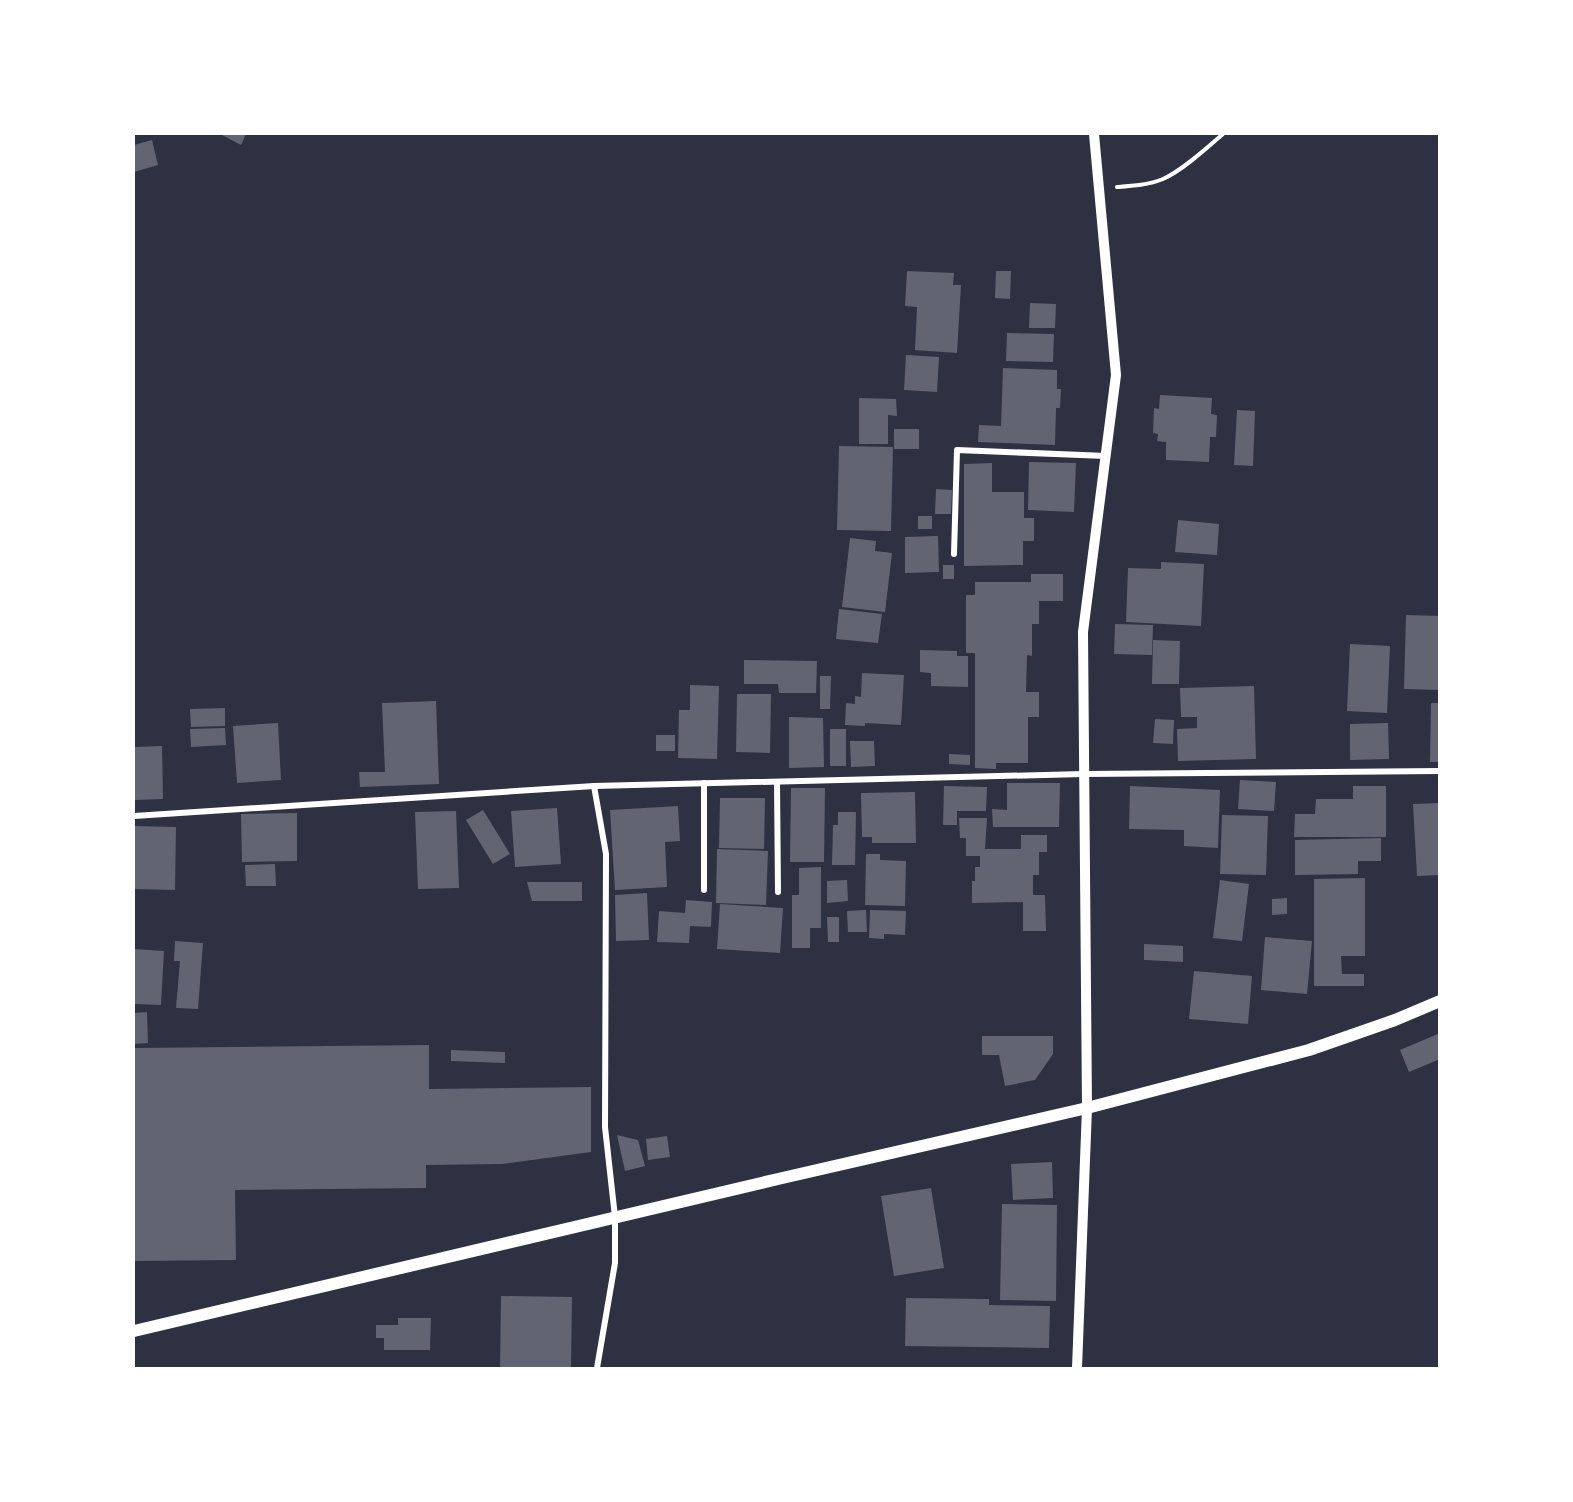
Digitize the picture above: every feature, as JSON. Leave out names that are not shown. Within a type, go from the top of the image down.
[{"type":"main road","points":[[134,1330],[1088,1108],[1309,1050],[1440,1002]]},
{"type":"street","points":[[1077,1368],[1088,1108],[1083,632],[1116,375],[1094,134]]},
{"type":"street","points":[[954,554],[957,450],[1106,456]]},
{"type":"street","points":[[134,816],[594,786],[1083,774],[1440,771]]},
{"type":"street","points":[[777,782],[778,892]]},
{"type":"street","points":[[704,783],[704,890]]},
{"type":"street","points":[[594,786],[606,854],[605,1127],[615,1217],[615,1263],[597,1368]]},
{"type":"path","points":[[1100,188],[1138,186],[1164,179],[1205,150],[1223,134]]},
{"type":"building","points":[[223,134],[246,134],[241,145]]},
{"type":"building","points":[[152,140],[158,165],[134,172],[134,145]]},
{"type":"building","points":[[907,271],[954,273],[953,285],[961,285],[957,353],[915,350],[917,307],[905,306]]},
{"type":"building","points":[[996,271],[1011,271],[1010,299],[995,298]]},
{"type":"building","points":[[1030,303],[1056,304],[1055,328],[1029,328]]},
{"type":"building","points":[[1007,333],[1054,334],[1053,362],[1006,361]]},
{"type":"building","points":[[906,355],[939,357],[937,392],[904,390]]},
{"type":"building","points":[[1003,368],[1057,370],[1057,389],[1061,389],[1060,408],[1056,408],[1055,445],[978,442],[979,425],[1001,426]]},
{"type":"building","points":[[1160,395],[1212,398],[1211,414],[1217,415],[1216,437],[1210,437],[1209,462],[1166,460],[1166,442],[1157,441],[1158,434],[1153,433],[1154,408],[1159,409]]},
{"type":"building","points":[[859,398],[896,399],[897,416],[888,415],[888,444],[859,444]]},
{"type":"building","points":[[1237,410],[1255,411],[1253,466],[1234,465]]},
{"type":"building","points":[[894,429],[919,429],[919,449],[894,449]]},
{"type":"building","points":[[839,446],[893,447],[891,531],[837,530]]},
{"type":"building","points":[[1029,462],[1076,463],[1074,512],[1028,510]]},
{"type":"building","points":[[992,463],[992,492],[1024,492],[1024,518],[1034,518],[1034,541],[1023,541],[1023,565],[964,566],[964,464]]},
{"type":"building","points":[[936,489],[952,490],[951,514],[935,514]]},
{"type":"building","points":[[918,516],[932,516],[932,529],[918,529]]},
{"type":"building","points":[[1178,520],[1219,524],[1217,555],[1175,552]]},
{"type":"building","points":[[938,536],[939,572],[905,573],[905,537]]},
{"type":"building","points":[[850,538],[876,541],[875,551],[892,553],[885,612],[842,607]]},
{"type":"building","points":[[1161,562],[1204,564],[1201,626],[1126,622],[1128,568],[1161,569]]},
{"type":"building","points":[[943,565],[954,565],[954,579],[943,579]]},
{"type":"building","points":[[1031,574],[1063,574],[1063,601],[1039,601],[1039,624],[1032,624],[1032,656],[1027,655],[1026,692],[1039,692],[1039,717],[1028,717],[1028,763],[996,763],[996,769],[975,768],[975,653],[966,653],[966,595],[975,595],[975,582],[1031,582]]},
{"type":"building","points":[[839,609],[882,614],[878,643],[836,639]]},
{"type":"building","points":[[1406,615],[1440,616],[1440,690],[1404,689]]},
{"type":"building","points":[[1115,624],[1153,625],[1152,655],[1114,654]]},
{"type":"building","points":[[1153,640],[1180,641],[1179,684],[1152,684]]},
{"type":"building","points":[[1350,644],[1390,646],[1387,713],[1347,711]]},
{"type":"building","points":[[920,650],[957,651],[957,656],[968,656],[968,687],[931,686],[931,673],[920,672]]},
{"type":"building","points":[[744,660],[817,661],[816,693],[779,693],[778,684],[744,684]]},
{"type":"building","points":[[862,673],[904,675],[901,725],[865,723],[865,726],[845,725],[846,703],[855,704],[855,696],[861,697]]},
{"type":"building","points":[[820,676],[831,676],[830,709],[820,709]]},
{"type":"building","points":[[690,685],[719,686],[717,759],[678,758],[679,710],[690,710]]},
{"type":"building","points":[[1254,686],[1256,759],[1178,761],[1177,729],[1197,728],[1197,717],[1181,717],[1180,688]]},
{"type":"building","points":[[737,694],[771,694],[770,753],[736,752]]},
{"type":"building","points":[[436,701],[439,784],[360,787],[359,772],[385,772],[382,703]]},
{"type":"building","points":[[1431,703],[1440,703],[1440,762],[1430,762]]},
{"type":"building","points":[[225,708],[225,726],[191,727],[190,709]]},
{"type":"building","points":[[789,717],[823,718],[824,767],[789,768]]},
{"type":"building","points":[[1155,719],[1174,720],[1173,744],[1153,743]]},
{"type":"building","points":[[278,723],[281,780],[237,783],[233,726]]},
{"type":"building","points":[[1388,723],[1389,759],[1350,760],[1350,724]]},
{"type":"building","points":[[225,728],[226,745],[191,747],[190,729]]},
{"type":"building","points":[[830,729],[846,729],[846,766],[830,766]]},
{"type":"building","points":[[656,735],[675,735],[675,751],[656,751]]},
{"type":"building","points":[[850,741],[874,741],[875,766],[851,767]]},
{"type":"building","points":[[162,746],[163,799],[134,800],[134,747]]},
{"type":"building","points":[[949,754],[970,755],[970,765],[949,764]]},
{"type":"building","points":[[1240,780],[1276,782],[1274,811],[1238,809]]},
{"type":"building","points":[[1007,783],[1060,783],[1059,827],[993,827],[992,809],[1007,810]]},
{"type":"building","points":[[944,786],[987,787],[986,811],[957,811],[957,825],[943,825]]},
{"type":"building","points":[[1130,786],[1220,790],[1218,848],[1184,846],[1184,830],[1129,829]]},
{"type":"building","points":[[1353,786],[1386,786],[1386,837],[1294,837],[1295,814],[1315,814],[1316,799],[1353,799]]},
{"type":"building","points":[[791,788],[825,788],[824,862],[790,862]]},
{"type":"building","points":[[915,792],[916,843],[872,843],[872,837],[862,837],[861,793]]},
{"type":"building","points":[[720,798],[765,798],[764,849],[719,848]]},
{"type":"building","points":[[1440,803],[1440,875],[1417,876],[1413,804]]},
{"type":"building","points":[[678,806],[680,841],[665,842],[667,887],[615,890],[610,810]]},
{"type":"building","points":[[557,808],[561,864],[515,867],[511,811]]},
{"type":"building","points":[[483,810],[510,854],[493,864],[466,820]]},
{"type":"building","points":[[456,811],[459,888],[418,889],[415,812]]},
{"type":"building","points":[[838,812],[856,812],[855,865],[832,865],[833,825],[838,825]]},
{"type":"building","points":[[297,813],[297,861],[242,862],[241,814]]},
{"type":"building","points":[[1222,815],[1268,816],[1266,875],[1220,874]]},
{"type":"building","points":[[959,818],[987,818],[985,849],[1021,849],[1021,835],[1047,835],[1047,852],[1039,852],[1039,875],[1033,875],[1033,895],[1045,895],[1046,931],[1023,931],[1023,902],[972,903],[972,881],[975,881],[975,867],[980,867],[980,856],[966,856],[966,838],[960,838]]},
{"type":"building","points":[[134,826],[176,827],[175,890],[134,889]]},
{"type":"building","points":[[1381,838],[1381,861],[1358,861],[1358,874],[1295,875],[1295,840]]},
{"type":"building","points":[[717,849],[768,851],[766,905],[716,903]]},
{"type":"building","points":[[866,854],[880,854],[880,860],[906,861],[905,906],[865,905]]},
{"type":"building","points":[[275,864],[276,886],[246,886],[245,865]]},
{"type":"building","points":[[821,867],[821,928],[810,928],[810,948],[792,948],[792,895],[799,895],[799,868]]},
{"type":"building","points":[[1365,878],[1365,956],[1341,956],[1342,974],[1364,974],[1364,986],[1314,986],[1314,879]]},
{"type":"building","points":[[847,880],[848,901],[827,903],[827,881]]},
{"type":"building","points":[[1220,880],[1249,884],[1242,941],[1213,938]]},
{"type":"building","points":[[527,882],[582,882],[582,901],[532,901]]},
{"type":"building","points":[[647,893],[649,940],[616,941],[615,895]]},
{"type":"building","points":[[1287,898],[1287,914],[1272,915],[1272,899]]},
{"type":"building","points":[[686,900],[712,902],[711,927],[690,926],[689,943],[657,942],[659,911],[685,913]]},
{"type":"building","points":[[720,904],[783,908],[780,953],[717,949]]},
{"type":"building","points":[[866,910],[867,932],[848,932],[847,911]]},
{"type":"building","points":[[870,910],[906,911],[905,935],[884,934],[884,939],[869,938]]},
{"type":"building","points":[[827,917],[839,917],[839,942],[828,942]]},
{"type":"building","points":[[1265,937],[1312,941],[1307,994],[1261,990]]},
{"type":"building","points":[[175,941],[203,943],[198,1009],[176,1008],[180,961],[174,961]]},
{"type":"building","points":[[1144,944],[1183,946],[1183,962],[1144,960]]},
{"type":"building","points":[[134,949],[164,951],[161,1005],[134,1004]]},
{"type":"building","points":[[1194,971],[1252,976],[1248,1024],[1189,1019]]},
{"type":"building","points":[[147,1012],[148,1043],[134,1044],[134,1013]]},
{"type":"building","points":[[1440,1033],[1440,1059],[1409,1072],[1400,1050]]},
{"type":"building","points":[[982,1036],[1053,1036],[1053,1054],[1035,1080],[1005,1086],[999,1055],[982,1055]]},
{"type":"building","points":[[429,1045],[429,1089],[591,1087],[591,1152],[502,1164],[426,1165],[426,1188],[235,1190],[236,1260],[134,1261],[134,1048]]},
{"type":"building","points":[[451,1050],[505,1052],[505,1063],[451,1061]]},
{"type":"building","points":[[617,1135],[638,1140],[645,1166],[625,1171]]},
{"type":"building","points":[[667,1136],[670,1157],[648,1160],[646,1139]]},
{"type":"building","points":[[1052,1162],[1053,1198],[1013,1200],[1011,1164]]},
{"type":"building","points":[[931,1188],[944,1268],[894,1276],[881,1196]]},
{"type":"building","points":[[1002,1204],[1057,1205],[1056,1301],[1000,1300]]},
{"type":"building","points":[[501,1296],[572,1297],[571,1368],[500,1368]]},
{"type":"building","points":[[906,1298],[989,1299],[989,1305],[1050,1306],[1049,1348],[905,1346]]},
{"type":"building","points":[[398,1318],[431,1318],[430,1350],[384,1350],[384,1338],[376,1338],[376,1325],[398,1325]]}]
